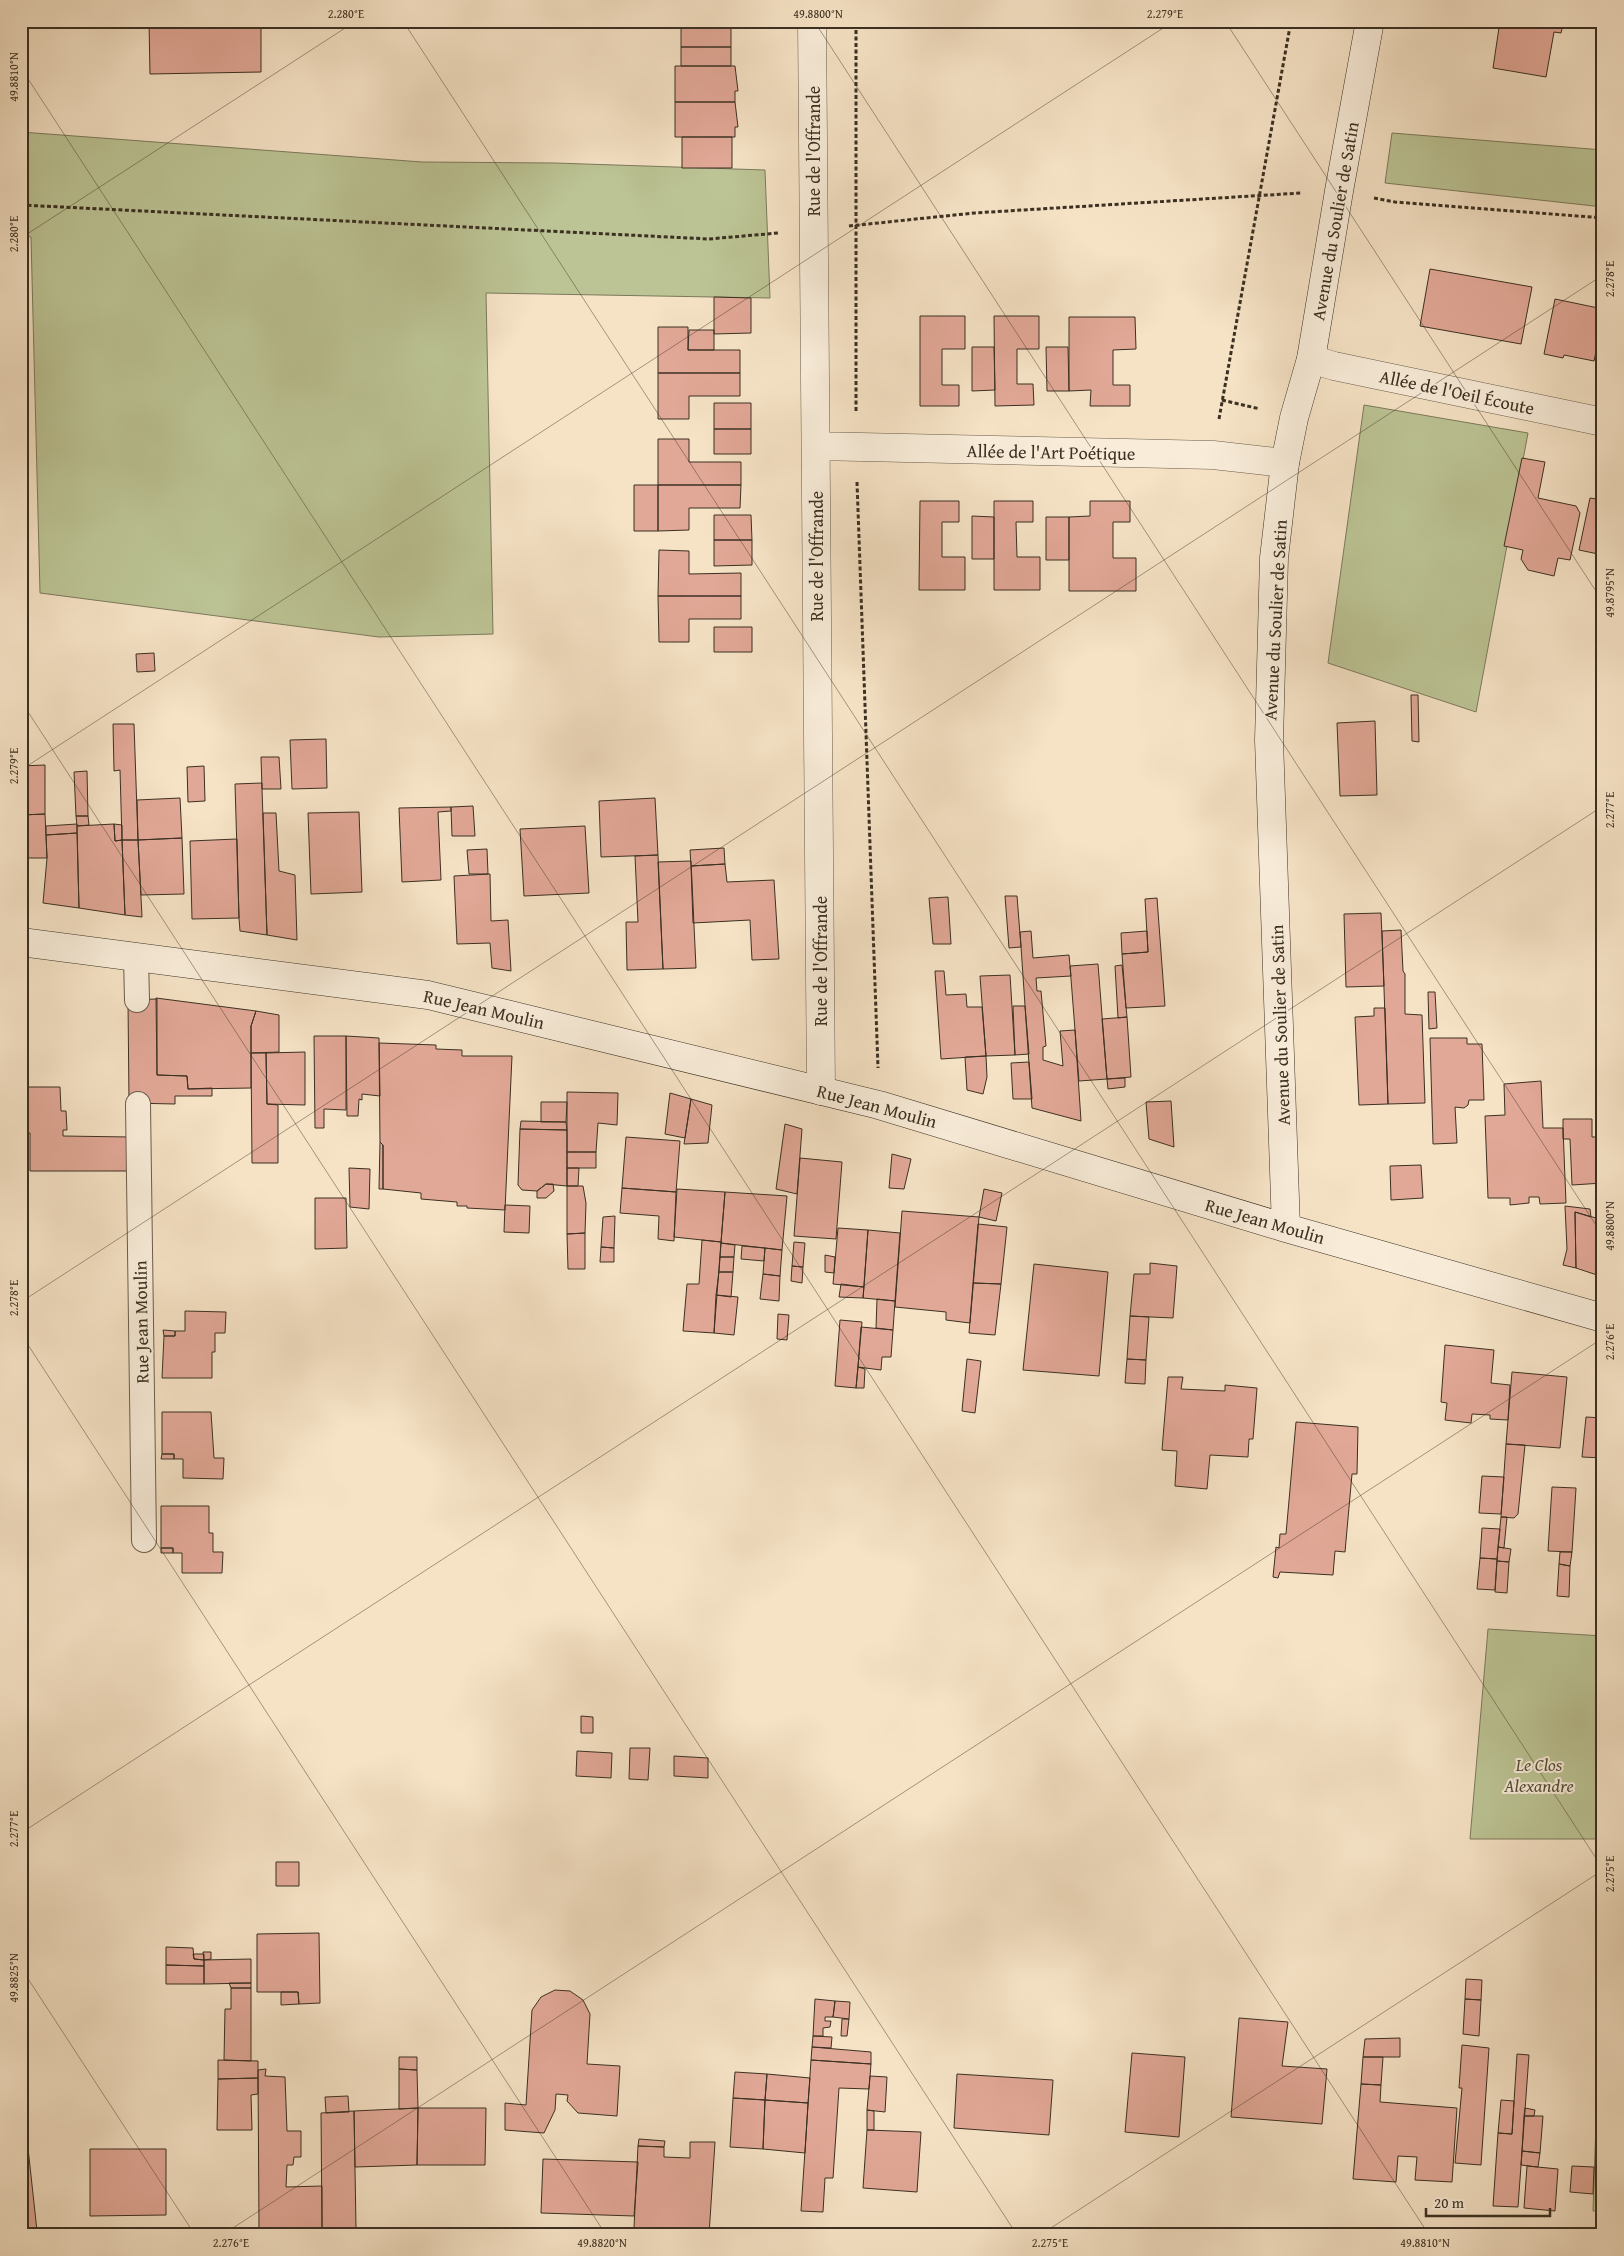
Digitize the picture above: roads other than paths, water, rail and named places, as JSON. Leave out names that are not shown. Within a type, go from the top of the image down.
[{"type":"street","name":"Rue de l'Offrande","points":[[812,21],[821,1091]]},
{"type":"street","name":"Avenue du Soulier de Satin","points":[[1286,1228],[1270,740],[1274,558],[1285,463],[1294,418],[1311,359],[1370,21]]},
{"type":"street","name":"Allée de l'Oeil Écoute","points":[[1311,359],[1334,366],[1603,422]]},
{"type":"street","name":"Allée de l'Art Poétique","points":[[816,446],[1213,455],[1285,463]]},
{"type":"street","name":"Rue Jean Moulin","points":[[21,942],[428,995],[879,1105],[1286,1228],[1603,1318]]},
{"type":"lane","points":[[136,957],[137,1000]]},
{"type":"lane","name":"Rue Jean Moulin","points":[[138,1104],[144,1540]]},
{"type":"park label","name":"Le Clos Alexandre","points":[[1539,1774]]}]
